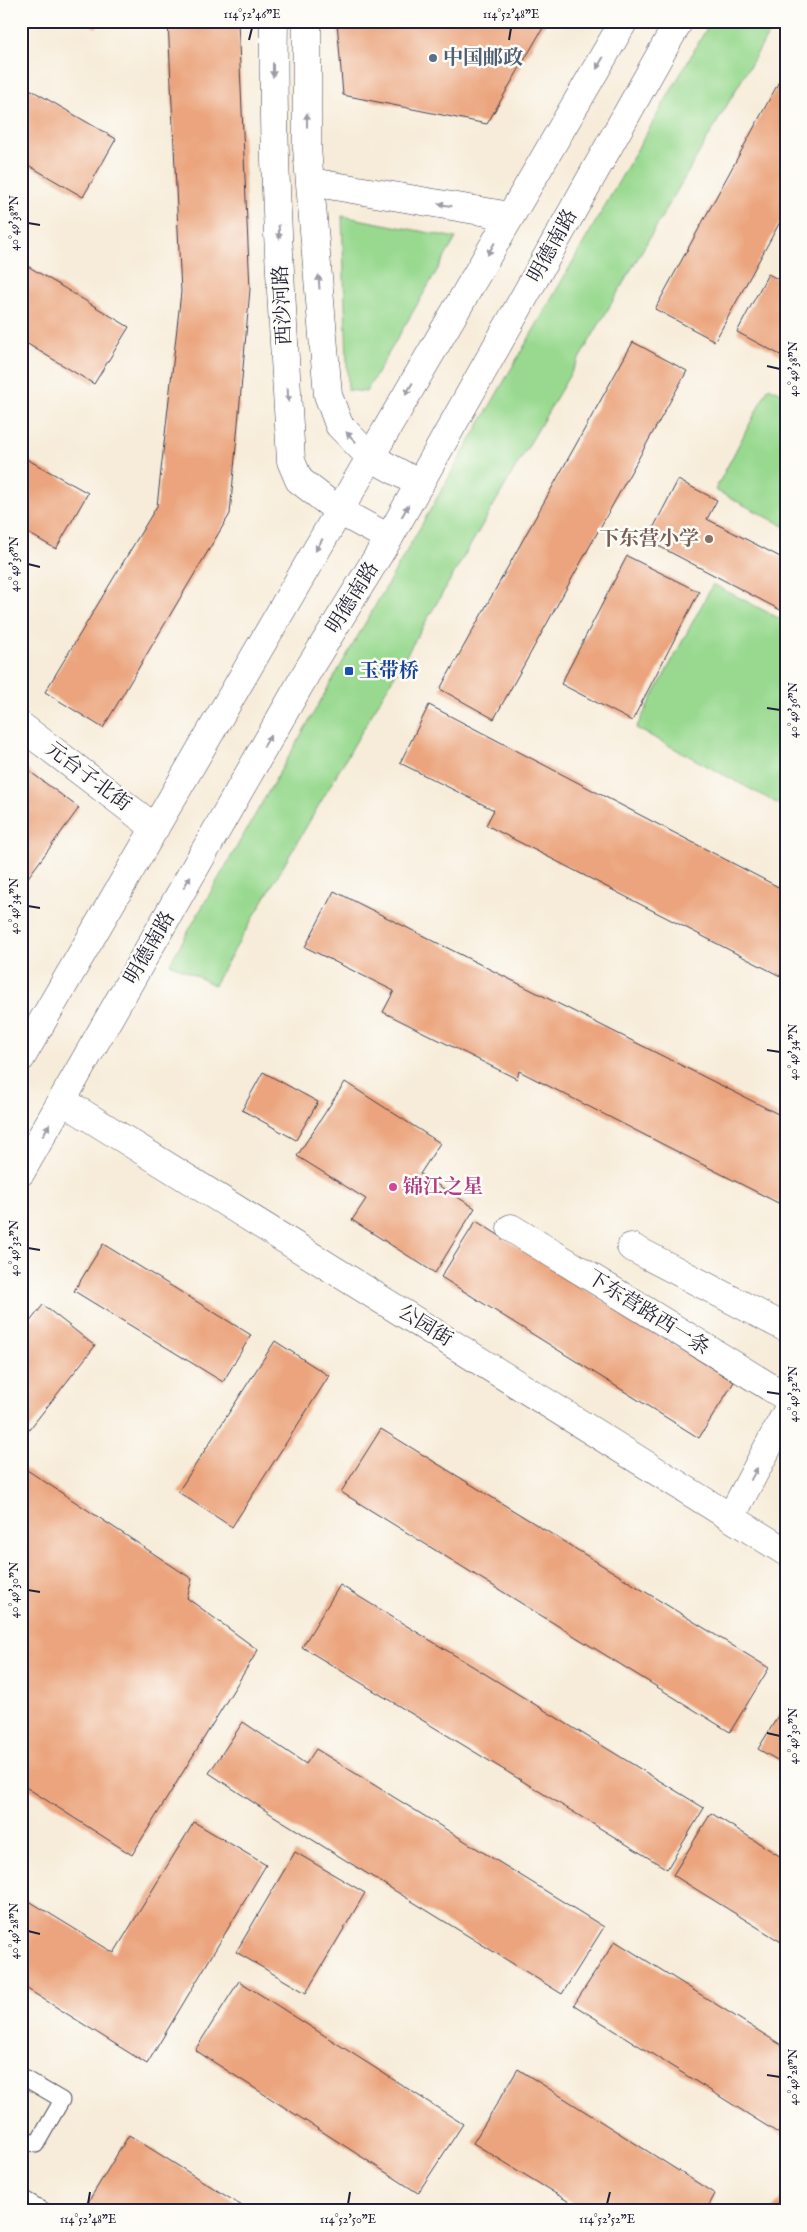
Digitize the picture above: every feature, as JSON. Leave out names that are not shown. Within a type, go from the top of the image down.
[{"type":"street","name":"西沙河路","points":[[274,21],[276,167],[291,461],[299,480],[339,511],[389,538]]},
{"type":"street","name":"西沙河路","points":[[307,21],[307,148],[328,395],[339,425],[370,457],[420,484]]},
{"type":"street","points":[[21,1058],[624,21]]},
{"type":"street","name":"明德南路","points":[[21,1172],[311,665],[420,484],[679,21]]},
{"type":"street","points":[[311,182],[510,216]]},
{"type":"street","name":"元台子北街","points":[[21,726],[155,828]]},
{"type":"street","name":"公园街","points":[[63,1101],[786,1552]]},
{"type":"street","name":"下东营路西一条","points":[[511,1228],[786,1397]]},
{"type":"street","points":[[630,1247],[786,1328]]},
{"type":"street","points":[[731,1517],[786,1414]]},
{"type":"lane","points":[[21,2076],[62,2100],[36,2145],[21,2136]]},
{"type":"lane","points":[[21,2197],[45,2211]]},
{"type":"green space","points":[[711,21],[776,21],[214,985],[170,963]]},
{"type":"green space","points":[[342,216],[456,238],[366,392],[348,390]]},
{"type":"green space","points":[[769,387],[786,395],[786,527],[715,490]]},
{"type":"green space","points":[[713,584],[786,622],[786,808],[636,728]]},
{"type":"building","points":[[85,21],[100,21],[96,28]]},
{"type":"building","points":[[168,21],[238,21],[250,289],[230,514],[103,728],[45,692],[157,506],[181,292]]},
{"type":"building","name":"中国邮政","points":[[337,21],[547,21],[487,124],[343,95]]},
{"type":"building","points":[[786,69],[786,211],[715,341],[655,309]]},
{"type":"building","points":[[21,84],[116,139],[83,197],[21,161]]},
{"type":"building","points":[[21,262],[129,327],[94,384],[21,340]]},
{"type":"building","points":[[768,274],[786,283],[786,358],[737,332]]},
{"type":"building","points":[[633,342],[687,371],[494,719],[440,689]]},
{"type":"building","points":[[21,456],[88,493],[56,549],[21,529]]},
{"type":"building","points":[[678,480],[717,500],[707,519],[786,560],[786,613],[647,540]]},
{"type":"building","points":[[627,556],[699,592],[632,721],[561,684]]},
{"type":"building","points":[[429,705],[786,891],[786,979],[486,825],[494,810],[400,763]]},
{"type":"building","points":[[21,765],[79,808],[21,887]]},
{"type":"building","points":[[334,891],[786,1118],[786,1207],[519,1071],[517,1079],[383,1012],[394,991],[305,947]]},
{"type":"building","points":[[263,1072],[318,1102],[296,1140],[242,1110]]},
{"type":"building","name":"锦江之星","points":[[345,1082],[440,1143],[420,1174],[475,1208],[435,1273],[352,1220],[366,1199],[297,1156]]},
{"type":"building","points":[[476,1221],[734,1382],[699,1438],[441,1277]]},
{"type":"building","points":[[103,1244],[251,1335],[223,1382],[74,1291]]},
{"type":"building","points":[[43,1305],[95,1346],[21,1440],[21,1333]]},
{"type":"building","points":[[275,1341],[329,1376],[232,1527],[178,1492]]},
{"type":"building","points":[[381,1429],[769,1668],[730,1732],[341,1492]]},
{"type":"building","points":[[786,1461],[786,1485],[785,1486],[781,1470]]},
{"type":"building","points":[[21,1466],[192,1579],[187,1598],[258,1650],[132,1855],[21,1784]]},
{"type":"building","points":[[340,1585],[704,1808],[667,1869],[302,1647]]},
{"type":"building","points":[[786,1703],[786,1765],[758,1749]]},
{"type":"building","points":[[243,1722],[306,1764],[316,1749],[604,1927],[562,1994],[274,1816],[209,1773]]},
{"type":"building","points":[[711,1813],[786,1860],[786,1945],[673,1875]]},
{"type":"building","points":[[194,1822],[266,1865],[147,2064],[21,1985],[21,1896],[114,1953]]},
{"type":"building","points":[[295,1852],[365,1893],[306,1993],[236,1952]]},
{"type":"building","points":[[615,1941],[786,2048],[786,2138],[574,2005]]},
{"type":"building","points":[[239,1981],[463,2124],[418,2193],[195,2050]]},
{"type":"building","points":[[518,2069],[715,2194],[706,2211],[584,2211],[473,2143]]},
{"type":"building","points":[[129,2135],[250,2211],[92,2211],[85,2207]]},
{"type":"building","points":[[786,2192],[786,2211],[772,2211]]},
{"type":"place","name":"中国邮政","points":[[433,58]]},
{"type":"place","name":"下东营小学","points":[[709,539]]},
{"type":"place","name":"玉带桥","points":[[349,671]]},
{"type":"place","name":"锦江之星","points":[[393,1187]]}]
